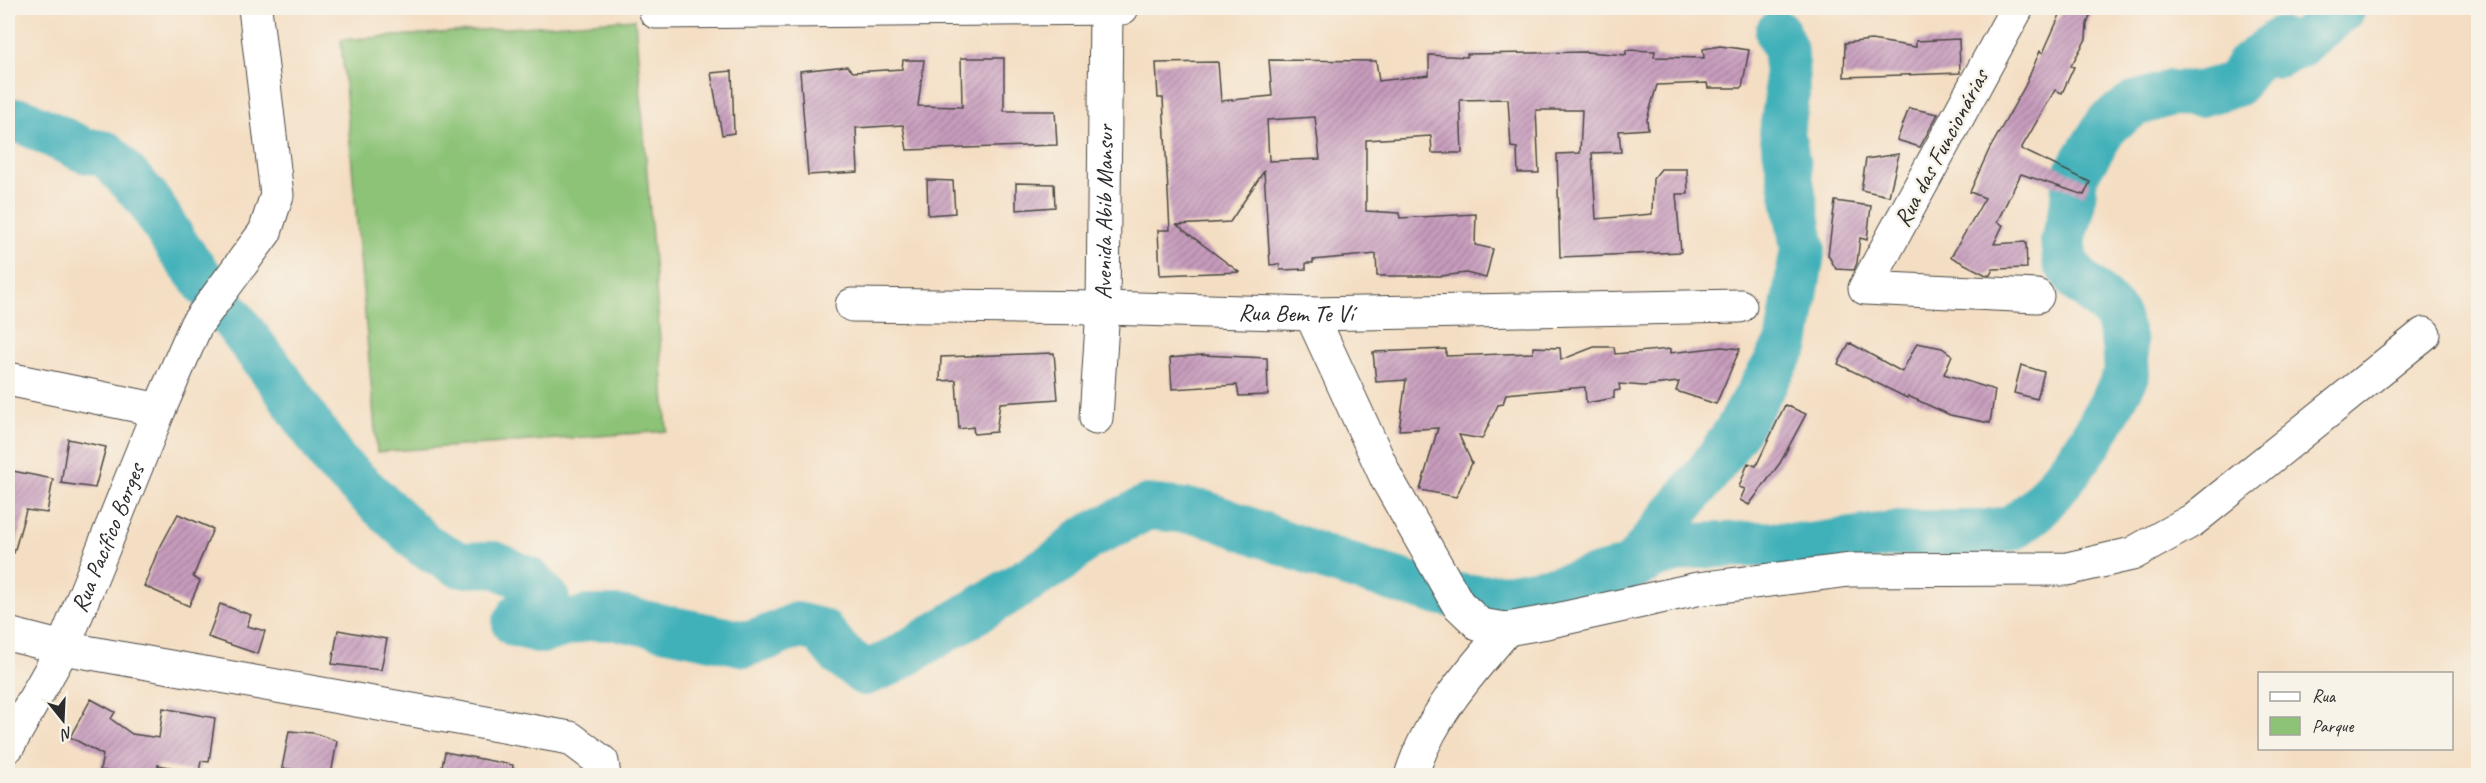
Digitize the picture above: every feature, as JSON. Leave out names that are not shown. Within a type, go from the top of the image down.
[{"type":"street","name":"Rua Pacífico Borges","points":[[8,746],[63,648],[159,410],[196,325],[265,232],[277,195],[255,8]]},
{"type":"street","name":"Avenida Abib Mansur","points":[[1096,418],[1103,308],[1106,8]]},
{"type":"street","points":[[656,12],[1122,8]]},
{"type":"street","name":"Rua das Funcionárias","points":[[2017,8],[1866,288],[2037,296]]},
{"type":"street","name":"Rua Bem Te Ví","points":[[852,305],[1103,308],[1311,314],[1740,306]]},
{"type":"street","points":[[1311,314],[1387,479],[1458,604],[1480,625],[1507,629],[1697,589],[1850,570],[2067,570],[2132,554],[2193,519],[2424,334]]},
{"type":"street","points":[[8,379],[159,410]]},
{"type":"street","points":[[1411,776],[1419,750],[1452,693],[1507,629]]},
{"type":"street","points":[[8,634],[63,648],[570,738],[602,762],[604,776]]},
{"type":"green space","points":[[635,19],[667,431],[377,452],[341,40]]},
{"type":"building","points":[[2063,8],[2093,8],[2087,24],[2086,39],[2071,66],[2074,67],[2062,93],[2055,90],[2021,149],[2090,182],[2084,195],[2021,174],[1997,222],[2003,225],[1994,244],[2026,242],[2027,268],[1993,269],[1990,275],[1986,275],[1951,257],[1985,198],[1970,192],[1988,152],[2025,86],[2040,51],[2043,53]]},
{"type":"building","points":[[1959,39],[1960,73],[1844,77],[1845,43],[1871,40],[1916,47],[1916,41]]},
{"type":"building","points":[[1720,46],[1749,50],[1742,88],[1708,88],[1707,83],[1657,85],[1647,119],[1648,129],[1619,131],[1621,152],[1592,153],[1596,219],[1652,214],[1653,179],[1661,169],[1687,169],[1688,194],[1676,194],[1681,252],[1560,257],[1557,154],[1580,153],[1582,110],[1536,110],[1539,173],[1518,173],[1517,148],[1511,147],[1508,99],[1460,100],[1462,153],[1432,153],[1431,136],[1366,140],[1366,211],[1399,213],[1400,218],[1476,214],[1475,245],[1493,249],[1486,278],[1466,273],[1441,276],[1377,276],[1376,254],[1313,260],[1313,263],[1306,263],[1306,269],[1280,270],[1279,264],[1270,265],[1264,171],[1230,222],[1177,225],[1239,272],[1160,275],[1158,230],[1170,230],[1163,98],[1158,98],[1156,63],[1218,62],[1221,101],[1272,96],[1269,60],[1376,61],[1379,81],[1429,75],[1429,55],[1467,57],[1467,54],[1586,52],[1626,55],[1626,50],[1655,51],[1654,57],[1704,58],[1703,49]],"holes":[[[1315,117],[1320,159],[1269,161],[1267,120]]]},
{"type":"building","points":[[961,58],[1004,58],[1004,111],[1055,111],[1057,145],[907,150],[903,125],[856,128],[858,172],[808,175],[800,71],[847,66],[853,72],[902,69],[903,60],[924,60],[918,106],[962,107]]},
{"type":"building","points":[[732,71],[734,133],[722,135],[711,73]]},
{"type":"building","points":[[1909,108],[1938,114],[1920,147],[1897,140]]},
{"type":"building","points":[[1899,154],[1889,196],[1861,190],[1866,159]]},
{"type":"building","points":[[927,180],[953,181],[955,213],[928,215]]},
{"type":"building","points":[[1016,183],[1054,184],[1055,207],[1016,210]]},
{"type":"building","points":[[1835,201],[1871,206],[1867,240],[1860,238],[1854,270],[1836,269],[1828,255]]},
{"type":"building","points":[[1850,343],[1902,372],[1917,343],[1942,348],[1952,355],[1944,374],[1995,390],[1990,423],[1950,415],[1908,396],[1907,398],[1838,364]]},
{"type":"building","points":[[1533,347],[1560,348],[1561,360],[1594,347],[1614,347],[1615,354],[1670,349],[1670,353],[1722,347],[1740,349],[1716,404],[1676,391],[1679,382],[1644,386],[1619,384],[1620,390],[1614,391],[1614,398],[1586,403],[1585,387],[1506,394],[1503,404],[1498,405],[1482,439],[1459,435],[1472,463],[1456,497],[1420,490],[1438,428],[1399,430],[1406,380],[1376,382],[1373,352],[1446,349],[1446,356],[1533,353]]},
{"type":"building","points":[[1054,353],[1058,399],[1000,403],[996,432],[974,434],[973,427],[959,429],[956,380],[940,381],[941,357]]},
{"type":"building","points":[[1202,355],[1267,358],[1268,395],[1239,396],[1237,385],[1172,389],[1170,358]]},
{"type":"building","points":[[2021,365],[2044,372],[2037,399],[2014,393]]},
{"type":"building","points":[[1785,405],[1806,414],[1780,463],[1749,505],[1740,500],[1745,489],[1739,487],[1748,463],[1756,466]]},
{"type":"building","points":[[68,439],[106,447],[95,488],[61,483]]},
{"type":"building","points":[[8,470],[53,479],[47,513],[26,510],[14,553],[8,552]]},
{"type":"building","points":[[178,514],[213,529],[193,577],[200,581],[189,606],[144,586],[157,553]]},
{"type":"building","points":[[220,604],[251,615],[247,626],[265,631],[258,654],[208,637]]},
{"type":"building","points":[[338,630],[387,639],[381,670],[332,664]]},
{"type":"building","points":[[91,699],[115,712],[111,719],[132,734],[159,738],[163,708],[215,718],[209,762],[201,761],[199,773],[158,765],[156,776],[135,776],[100,770],[103,755],[70,737]]},
{"type":"building","points":[[289,731],[314,733],[337,741],[331,775],[282,768]]},
{"type":"building","points":[[445,752],[513,765],[512,776],[440,776]]},
{"type":"waterway","points":[[8,121],[23,121],[84,150],[106,154],[147,198],[179,249],[278,378],[336,463],[424,545],[460,565],[494,564],[529,580],[547,599],[540,610],[519,616],[515,624],[542,631],[587,618],[619,618],[746,644],[797,625],[821,631],[841,655],[865,673],[890,663],[1061,560],[1086,538],[1148,507],[1204,513],[1327,559],[1432,591],[1469,598],[1511,596],[1559,588],[1631,568],[1654,556],[1690,546],[1759,544],[1809,546],[1900,533],[1981,533],[2012,528],[2036,510],[2068,472],[2091,441],[2127,375],[2125,345],[2116,315],[2080,282],[2065,261],[2063,241],[2072,209],[2075,175],[2108,123],[2135,104],[2171,93],[2200,94],[2236,84],[2246,67],[2280,40],[2278,55],[2298,46],[2343,8]]},
{"type":"waterway","points":[[1632,567],[1712,467],[1736,432],[1787,344],[1803,248],[1782,132],[1787,96],[1786,53],[1778,33]]}]
